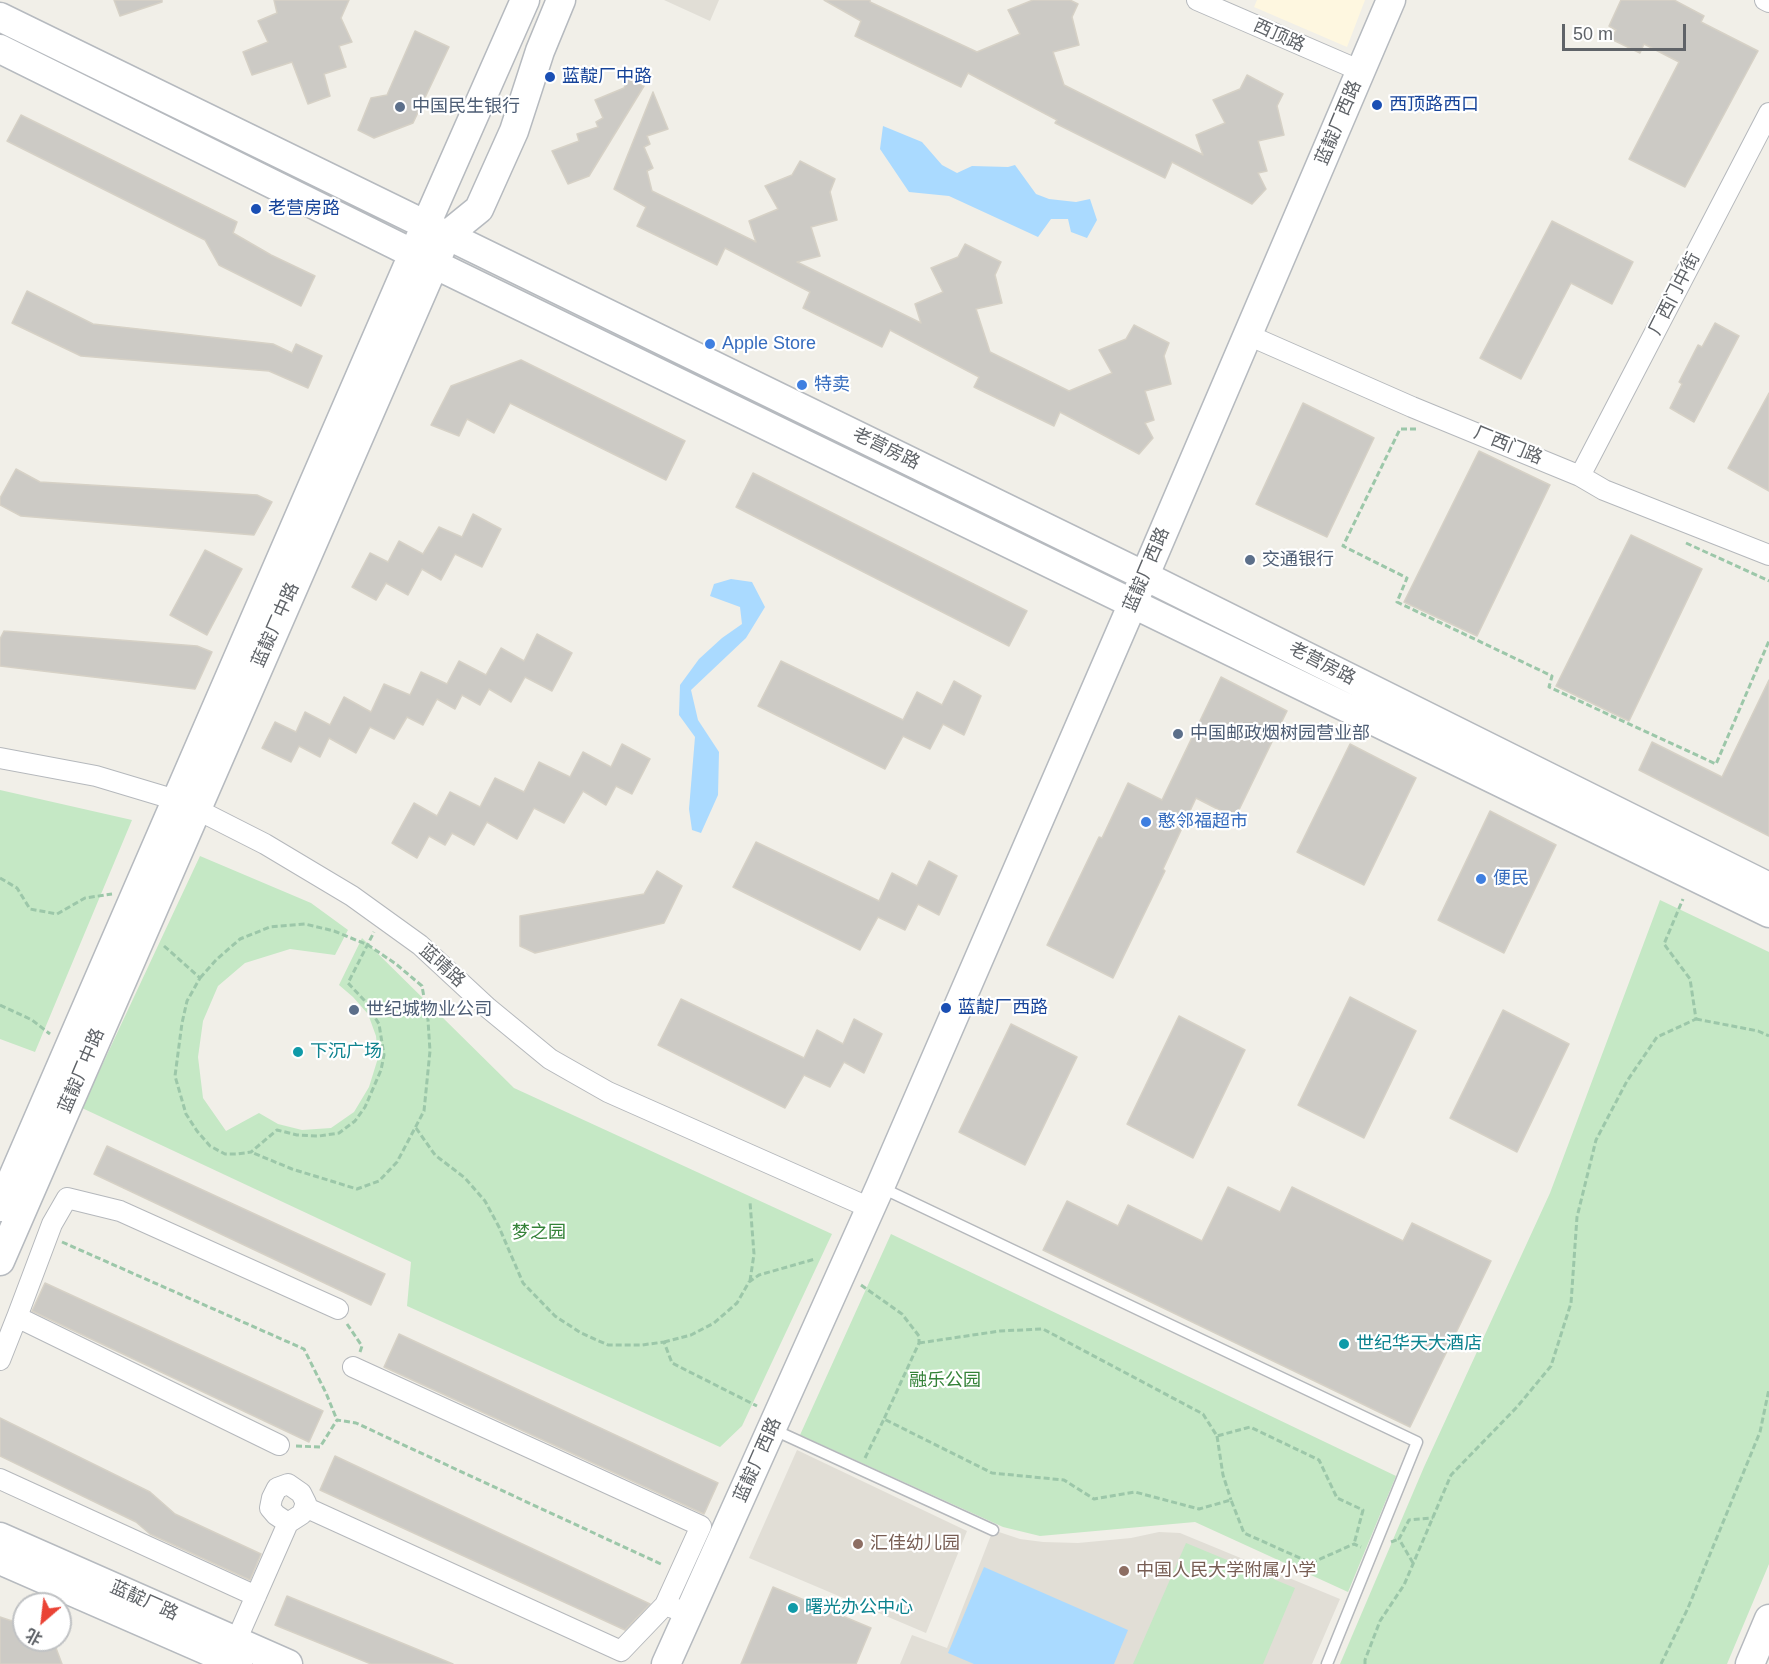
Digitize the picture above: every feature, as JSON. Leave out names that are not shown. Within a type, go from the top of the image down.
[{"type":"street","name":"蓝靛厂中路","points":[[0,1261],[8,1206],[424,259],[525,0]]},
{"type":"street","name":"蓝靛厂中路","points":[[436,230],[479,209],[514,131],[540,51],[561,0]]},
{"type":"street","name":"西顶路","points":[[1197,0],[1361,71]]},
{"type":"street","name":"蓝靛厂西路","points":[[666,1664],[677,1609],[774,1423],[875,1198],[1145,576],[1391,0]]},
{"type":"street","name":"老营房路","points":[[0,17],[1145,576],[1769,887]]},
{"type":"street","name":"老营房路","points":[[0,49],[424,259],[1769,913]]},
{"type":"street","name":"厂西门中街","points":[[1580,476],[1769,113]]},
{"type":"street","name":"厂西门路","points":[[1248,335],[1412,407],[1580,476],[1604,490],[1769,555]]},
{"type":"street","name":"蓝晴路","points":[[0,758],[96,776],[186,804],[265,844],[352,896],[420,945],[488,1008],[550,1059],[608,1092],[875,1198]]},
{"type":"street","points":[[0,1360],[50,1230],[67,1198],[120,1210],[338,1309]]},
{"type":"street","points":[[8,1206],[50,1230]]},
{"type":"street","points":[[17,1317],[279,1445]]},
{"type":"street","points":[[304,1507],[621,1651],[677,1609],[680,1573],[701,1526],[353,1367]]},
{"type":"street","points":[[0,1479],[256,1596]]},
{"type":"street","points":[[238,1658],[256,1596],[288,1523],[302,1514],[306,1503],[301,1493],[288,1484],[277,1488],[270,1508],[288,1523]]},
{"type":"street","name":"蓝靛厂路","points":[[0,1538],[238,1658]]},
{"type":"street","name":"蓝靛厂路","points":[[0,1560],[238,1658],[288,1664]]},
{"type":"street","points":[[1750,1664],[1769,1619]]},
{"type":"lane","points":[[875,1198],[1417,1442],[1327,1664]]},
{"type":"lane","points":[[774,1423],[993,1530]]},
{"type":"path","points":[[1400,429],[1343,546],[1407,578],[1397,602],[1552,676],[1549,687],[1716,765],[1769,641]]},
{"type":"path","points":[[0,878],[17,888],[30,909],[57,914],[85,898],[113,894]]},
{"type":"path","points":[[1683,899],[1664,944],[1690,980],[1696,1019]]},
{"type":"path","points":[[251,1152],[292,1169],[357,1190],[379,1181],[397,1162],[424,1111],[430,1051],[428,1020],[422,986],[368,945],[334,931],[305,924],[270,927],[240,939],[217,958],[200,978],[187,1001],[175,1076],[186,1114],[210,1146],[225,1154],[237,1155],[251,1152],[277,1130],[297,1135],[320,1136],[339,1133],[356,1121],[365,1107],[381,1070],[384,1055],[379,1024],[364,1000],[348,983],[368,945],[378,926]]},
{"type":"path","points":[[164,946],[200,978]]},
{"type":"path","points":[[0,1005],[32,1020],[54,1037]]},
{"type":"path","points":[[1365,1664],[1380,1621],[1404,1585],[1451,1475],[1518,1407],[1551,1366],[1571,1303],[1577,1217],[1596,1140],[1627,1081],[1657,1037],[1696,1019],[1758,1031],[1769,1036]]},
{"type":"path","points":[[416,1128],[435,1155],[465,1178],[485,1201],[523,1283],[555,1316],[581,1333],[608,1345],[642,1345],[691,1335],[714,1323],[737,1303],[749,1282],[754,1254],[750,1202]]},
{"type":"path","points":[[50,1230],[304,1349],[337,1420]]},
{"type":"path","points":[[749,1282],[759,1275],[815,1259]]},
{"type":"path","points":[[842,1271],[902,1314],[919,1336],[918,1343],[864,1461]]},
{"type":"path","points":[[338,1309],[362,1346],[353,1367]]},
{"type":"path","points":[[918,1343],[1000,1331],[1043,1329],[1203,1414],[1217,1436],[1223,1475],[1244,1533],[1311,1563],[1354,1544],[1373,1551]]},
{"type":"path","points":[[664,1342],[672,1363],[774,1423]]},
{"type":"path","points":[[1661,1664],[1688,1608],[1760,1432],[1769,1389]]},
{"type":"path","points":[[884,1419],[992,1473],[1064,1480],[1094,1499],[1135,1492],[1199,1509],[1231,1500]]},
{"type":"path","points":[[279,1445],[320,1447],[337,1420]]},
{"type":"path","points":[[337,1420],[356,1423],[680,1573]]},
{"type":"path","points":[[1217,1436],[1250,1427],[1319,1460],[1337,1498],[1363,1510],[1354,1544]]},
{"type":"path","points":[[1413,1564],[1399,1539],[1409,1520],[1433,1518]]},
{"type":"shaded area","points":[[664,0],[719,0],[710,21]]},
{"type":"shaded area","points":[[1257,0],[1365,0],[1347,47],[1254,7]]},
{"type":"shaded area","name":"汇佳幼儿园","points":[[797,1450],[967,1531],[926,1633],[749,1558]]},
{"type":"shaded area","name":"中国人民大学附属小学","points":[[993,1530],[1020,1539],[1078,1543],[1131,1538],[1159,1532],[1180,1533],[1340,1599],[1312,1664],[900,1664],[912,1635],[947,1648]]},
{"type":"green space","points":[[0,790],[132,820],[35,1052],[0,1039]]},
{"type":"green space","name":"梦之园","points":[[200,856],[311,903],[348,930],[335,955],[290,949],[245,963],[218,986],[203,1021],[198,1057],[203,1098],[226,1131],[259,1113],[278,1124],[302,1130],[331,1128],[354,1112],[369,1087],[378,1058],[376,1036],[368,1014],[339,985],[362,938],[514,1088],[832,1234],[742,1426],[720,1447],[407,1306],[411,1262],[82,1108]]},
{"type":"green space","points":[[1660,900],[1769,952],[1769,1564],[1727,1664],[1340,1664],[1424,1467],[1550,1193]]},
{"type":"green space","name":"融乐公园","points":[[891,1234],[1396,1476],[1348,1592],[1195,1522],[1040,1536],[1003,1527],[800,1435]]},
{"type":"green space","points":[[1186,1543],[1295,1588],[1263,1664],[1133,1664]]},
{"type":"water","points":[[883,126],[922,142],[942,165],[957,173],[972,166],[1008,167],[1015,165],[1036,194],[1049,199],[1076,202],[1090,199],[1097,220],[1087,238],[1071,232],[1068,219],[1051,219],[1038,237],[949,196],[909,192],[880,149]]},
{"type":"water","points":[[731,579],[752,582],[765,607],[746,638],[691,690],[698,720],[719,752],[718,795],[701,833],[692,830],[689,809],[695,737],[679,715],[680,685],[699,659],[742,624],[740,607],[710,596],[714,584]]},
{"type":"water","points":[[984,1567],[1128,1630],[1114,1664],[974,1664],[948,1653]]},
{"type":"building","points":[[114,0],[162,0],[162,2],[120,16]]},
{"type":"building","points":[[274,0],[349,0],[341,18],[352,42],[339,46],[346,67],[324,74],[330,96],[308,104],[292,62],[252,75],[243,52],[268,42],[258,21],[277,13]]},
{"type":"building","points":[[824,0],[870,0],[977,52],[1020,34],[1008,10],[1033,0],[1070,0],[1078,4],[1072,17],[1079,45],[1053,52],[1064,85],[1203,155],[1196,135],[1225,123],[1213,100],[1240,89],[1247,75],[1283,94],[1277,106],[1284,135],[1258,141],[1267,171],[1258,173],[1266,189],[1252,204],[1172,162],[1165,178],[1055,123],[1057,120],[968,73],[961,87],[855,36],[861,21]]},
{"type":"building","points":[[1621,0],[1674,0],[1704,16],[1701,22],[1758,51],[1685,187],[1629,159],[1679,62],[1644,44],[1640,53],[1611,39],[1616,30],[1609,26]]},
{"type":"building","points":[[415,31],[449,47],[413,123],[374,138],[358,130],[371,98],[387,95]]},
{"type":"building","points":[[628,78],[644,86],[589,176],[568,184],[552,151],[579,141],[577,134],[598,127],[596,122],[603,118],[595,100],[624,88]]},
{"type":"building","points":[[653,92],[668,129],[647,136],[650,144],[644,147],[653,168],[647,171],[652,191],[756,242],[749,221],[778,209],[765,186],[792,175],[800,161],[835,179],[830,192],[837,220],[811,227],[820,256],[797,262],[921,323],[915,304],[943,292],[931,268],[958,257],[965,244],[1001,262],[995,275],[1002,303],[976,309],[990,352],[1069,391],[1112,373],[1099,350],[1126,339],[1134,325],[1169,343],[1164,356],[1171,384],[1145,391],[1154,420],[1145,423],[1153,438],[1139,454],[1060,412],[1054,426],[974,387],[979,377],[890,330],[882,347],[803,308],[810,292],[725,248],[717,265],[637,226],[646,207],[614,189]]},
{"type":"building","points":[[21,115],[237,222],[233,233],[271,255],[315,276],[301,306],[219,265],[205,240],[7,141]]},
{"type":"building","points":[[1552,221],[1633,262],[1612,304],[1571,283],[1521,379],[1480,358]]},
{"type":"building","points":[[27,291],[93,324],[273,344],[292,353],[296,344],[322,356],[308,388],[269,371],[81,356],[12,323]]},
{"type":"building","points":[[1715,323],[1739,336],[1694,422],[1670,408],[1682,384],[1679,382],[1698,345],[1702,347]]},
{"type":"building","points":[[521,360],[685,441],[666,480],[510,403],[494,433],[467,419],[459,436],[431,425],[451,386]]},
{"type":"building","points":[[1769,393],[1769,491],[1728,468]]},
{"type":"building","points":[[1303,403],[1374,438],[1327,537],[1256,504]]},
{"type":"building","points":[[1479,451],[1550,485],[1477,636],[1404,602]]},
{"type":"building","points":[[16,469],[40,482],[257,495],[272,502],[254,535],[21,516],[0,505],[0,498]]},
{"type":"building","points":[[753,473],[1027,611],[1009,646],[736,507]]},
{"type":"building","points":[[473,514],[501,529],[482,567],[455,554],[441,580],[422,569],[408,595],[386,583],[376,600],[352,587],[370,553],[388,562],[399,541],[423,554],[439,527],[462,537]]},
{"type":"building","points":[[1631,535],[1702,569],[1629,721],[1556,686]]},
{"type":"building","points":[[205,550],[242,569],[207,635],[170,615]]},
{"type":"building","points":[[4,631],[197,646],[212,652],[195,689],[0,666],[0,639]]},
{"type":"building","points":[[537,634],[572,653],[552,691],[525,677],[511,702],[489,689],[480,705],[462,695],[455,709],[437,699],[423,725],[407,717],[394,739],[370,727],[356,753],[329,738],[320,757],[299,746],[291,762],[262,748],[275,722],[296,732],[305,712],[330,725],[344,697],[371,712],[384,684],[410,695],[421,672],[447,684],[459,661],[486,675],[501,648],[524,661]]},
{"type":"building","points":[[781,661],[903,720],[917,692],[942,705],[954,681],[981,696],[964,735],[943,724],[930,749],[903,736],[885,769],[758,706]]},
{"type":"building","points":[[1221,677],[1287,711],[1235,818],[1196,798],[1163,869],[1165,871],[1113,978],[1047,945],[1128,783],[1162,800]]},
{"type":"building","points":[[1769,680],[1769,836],[1639,770],[1652,742],[1722,777]]},
{"type":"building","points":[[622,744],[650,759],[632,794],[616,786],[606,805],[583,791],[564,823],[534,808],[517,839],[487,822],[474,845],[452,833],[445,845],[429,836],[417,858],[392,843],[414,803],[437,816],[450,792],[480,807],[495,778],[524,792],[539,762],[570,777],[583,752],[611,767]]},
{"type":"building","points":[[1350,744],[1416,778],[1364,885],[1297,852]]},
{"type":"building","points":[[1490,811],[1556,845],[1504,953],[1438,920]]},
{"type":"building","points":[[756,842],[879,901],[892,873],[917,886],[929,861],[957,876],[939,915],[918,904],[905,930],[878,917],[860,950],[733,887]]},
{"type":"building","points":[[657,871],[682,886],[664,923],[535,953],[520,946],[520,916],[644,894]]},
{"type":"building","points":[[1350,997],[1416,1031],[1364,1138],[1298,1105]]},
{"type":"building","points":[[681,999],[804,1058],[817,1030],[843,1044],[854,1019],[882,1034],[864,1073],[844,1062],[830,1087],[804,1075],[785,1108],[658,1045]]},
{"type":"building","points":[[1503,1010],[1569,1044],[1517,1152],[1450,1118]]},
{"type":"building","points":[[1179,1016],[1245,1050],[1193,1158],[1127,1124]]},
{"type":"building","points":[[1011,1024],[1077,1057],[1025,1165],[959,1132]]},
{"type":"building","points":[[107,1146],[385,1274],[371,1305],[94,1174]]},
{"type":"building","name":"世纪华天大酒店","points":[[1228,1187],[1280,1212],[1292,1187],[1403,1241],[1412,1223],[1491,1261],[1410,1427],[1043,1250],[1067,1201],[1118,1226],[1128,1205],[1202,1241]]},
{"type":"building","points":[[45,1283],[323,1411],[309,1442],[32,1311]]},
{"type":"building","points":[[399,1334],[718,1483],[704,1514],[384,1367]]},
{"type":"building","points":[[0,1418],[150,1492],[175,1514],[261,1554],[250,1580],[150,1534],[136,1522],[0,1456]]},
{"type":"building","points":[[335,1456],[650,1604],[625,1630],[320,1490]]},
{"type":"building","name":"曙光办公中心","points":[[773,1587],[871,1628],[856,1664],[741,1664]]},
{"type":"building","points":[[287,1596],[453,1664],[371,1664],[275,1625]]},
{"type":"building","points":[[0,1617],[12,1621],[12,1652],[58,1652],[62,1664],[0,1664]]},
{"type":"place","name":"蓝靛厂中路","points":[[550,77]]},
{"type":"place","name":"西顶路西口","points":[[1377,105]]},
{"type":"place","name":"中国民生银行","points":[[400,107]]},
{"type":"place","name":"老营房路","points":[[256,209]]},
{"type":"place","name":"Apple Store","points":[[710,344]]},
{"type":"place","name":"特卖","points":[[802,385]]},
{"type":"place","name":"交通银行","points":[[1250,560]]},
{"type":"place","name":"中国邮政烟树园营业部","points":[[1178,734]]},
{"type":"place","name":"憨邻福超市","points":[[1146,822]]},
{"type":"place","name":"便民","points":[[1481,879]]},
{"type":"place","name":"蓝靛厂西路","points":[[946,1008]]},
{"type":"place","name":"世纪城物业公司","points":[[354,1010]]},
{"type":"place","name":"下沉广场","points":[[298,1052]]},
{"type":"place","name":"世纪华天大酒店","points":[[1344,1344]]},
{"type":"place","name":"汇佳幼儿园","points":[[858,1544]]},
{"type":"place","name":"中国人民大学附属小学","points":[[1124,1571]]},
{"type":"place","name":"曙光办公中心","points":[[793,1608]]}]
